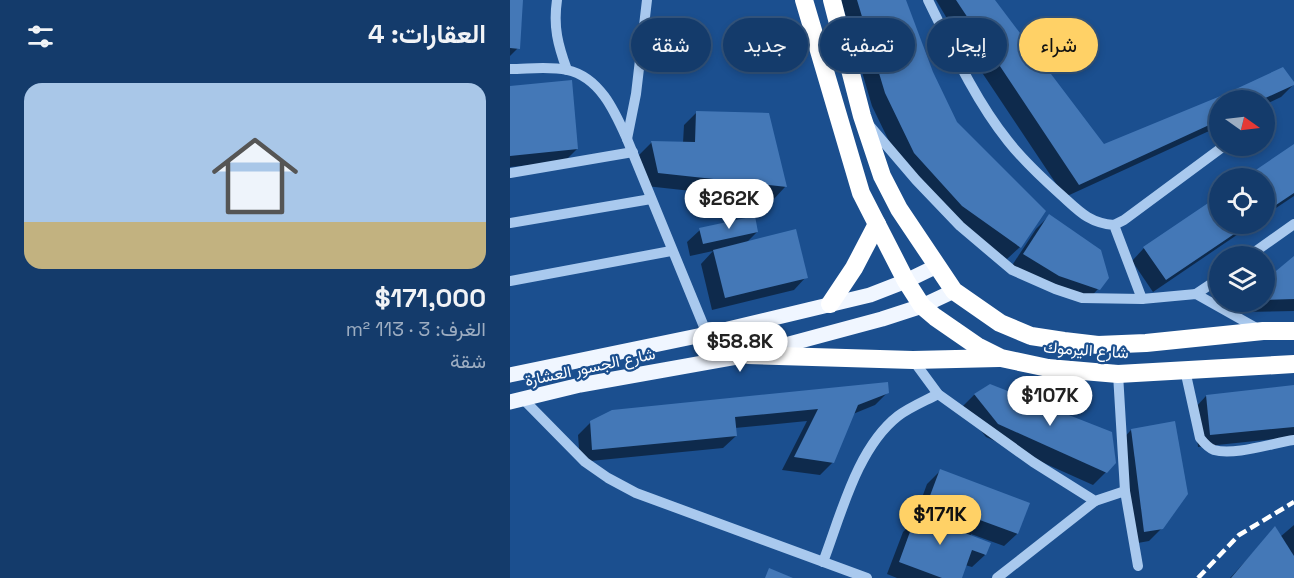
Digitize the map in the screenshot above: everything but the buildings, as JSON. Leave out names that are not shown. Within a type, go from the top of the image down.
[{"type":"highway","name":"شارع اليرموك","points":[[804,0],[861,193],[906,281],[922,306],[935,317],[977,346],[1001,358],[1048,368],[1118,374],[1294,364]]},
{"type":"highway","name":"شارع اليرموك","points":[[832,0],[862,116],[882,176],[899,209],[954,291],[1000,323],[1031,336],[1064,341],[1098,345],[1146,343],[1263,331],[1294,331]]},
{"type":"highway","points":[[830,304],[854,268],[877,224]]},
{"type":"highway","points":[[748,355],[913,360],[1001,358]]},
{"type":"main road","points":[[906,281],[936,266]]},
{"type":"main road","name":"شارع الجسور العشارة","points":[[510,375],[707,334],[870,295],[906,281]]},
{"type":"main road","name":"شارع الجسور العشارة","points":[[516,401],[580,385],[748,355],[842,331],[922,306],[954,291]]},
{"type":"lane","points":[[557,0],[555,15],[557,42],[567,70]]},
{"type":"lane","points":[[627,139],[636,94],[647,0]]},
{"type":"lane","points":[[928,0],[985,108],[1007,141],[1039,175],[1084,216],[1100,224],[1114,225],[1210,156]]},
{"type":"lane","points":[[510,69],[567,70],[580,75],[603,94],[613,108],[633,152],[671,251],[707,334]]},
{"type":"lane","points":[[862,116],[916,180],[952,218],[1012,270],[1055,290],[1082,298],[1142,299],[1196,294],[1209,285]]},
{"type":"lane","points":[[510,173],[633,152]]},
{"type":"lane","points":[[510,223],[651,199]]},
{"type":"lane","points":[[1263,246],[1294,224]]},
{"type":"lane","points":[[1114,225],[1142,299]]},
{"type":"lane","points":[[510,281],[671,251]]},
{"type":"lane","points":[[1196,294],[1263,331]]},
{"type":"lane","points":[[913,360],[938,394],[1033,462],[1095,501]]},
{"type":"lane","points":[[1185,370],[1200,438],[1207,447],[1217,451],[1234,450],[1294,440]]},
{"type":"lane","points":[[1118,374],[1125,491],[1138,566]]},
{"type":"lane","points":[[823,562],[861,463],[878,437],[898,416],[938,394]]},
{"type":"lane","points":[[516,401],[585,462],[636,493],[867,578]]},
{"type":"lane","points":[[997,578],[1095,501],[1125,491]]},
{"type":"railway","points":[[1198,578],[1239,535],[1294,502]]}]
